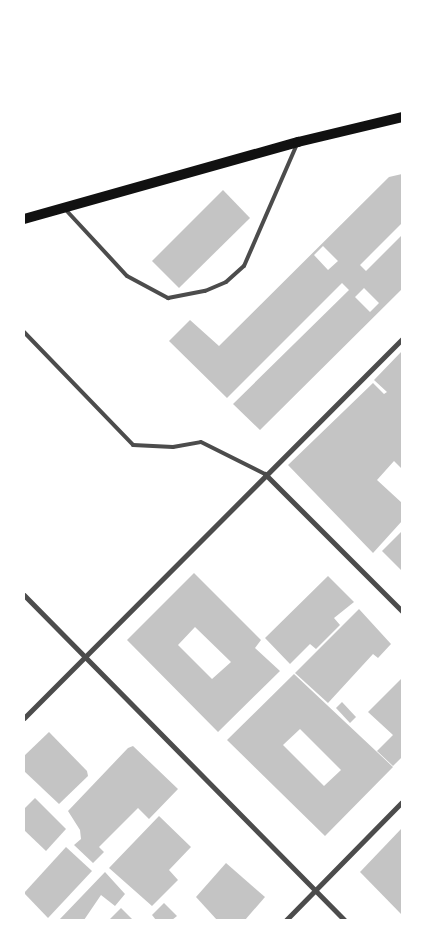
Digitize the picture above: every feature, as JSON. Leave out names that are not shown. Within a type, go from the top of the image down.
[{"type":"main road","points":[[24,219],[298,142],[402,117]]},
{"type":"street","points":[[24,718],[265,474],[402,339]]},
{"type":"street","points":[[265,474],[402,611]]},
{"type":"street","points":[[24,595],[344,920]]},
{"type":"street","points":[[286,920],[402,802]]},
{"type":"lane","points":[[63,208],[126,276],[168,298],[205,291],[226,282],[244,266],[298,142]]},
{"type":"lane","points":[[24,332],[133,445],[173,447],[201,442],[265,474]]},
{"type":"building","points":[[402,174],[402,223],[360,265],[366,271],[402,235],[402,289],[260,430],[233,404],[349,290],[342,283],[227,398],[169,341],[190,320],[219,346],[389,177]],"holes":[[[323,246],[338,261],[328,270],[314,255]],[[364,288],[379,303],[370,312],[355,297]]]},
{"type":"building","points":[[223,190],[250,218],[179,288],[152,261]]},
{"type":"building","points":[[402,351],[402,469],[394,461],[377,480],[402,503],[402,521],[373,553],[288,465],[373,383],[384,394],[387,392],[374,380]]},
{"type":"building","points":[[402,531],[402,571],[382,551]]},
{"type":"building","points":[[194,573],[261,640],[255,648],[280,671],[218,732],[127,640]],"holes":[[[195,627],[231,662],[212,679],[178,645]]]},
{"type":"building","points":[[328,576],[354,602],[334,618],[340,625],[316,649],[310,644],[290,664],[265,638]]},
{"type":"building","points":[[359,609],[391,644],[378,658],[373,654],[328,703],[295,673]]},
{"type":"building","points":[[294,674],[393,767],[325,836],[227,740]],"holes":[[[300,729],[341,770],[324,786],[283,745]]]},
{"type":"building","points":[[402,678],[402,757],[393,766],[377,751],[393,735],[368,712]]},
{"type":"building","points":[[342,702],[356,717],[350,723],[336,708]]},
{"type":"building","points":[[49,732],[87,771],[88,776],[59,804],[24,771],[24,756]]},
{"type":"building","points":[[133,746],[178,789],[149,819],[138,808],[99,847],[104,852],[93,863],[74,845],[81,839],[80,830],[68,811],[128,748]]},
{"type":"building","points":[[35,798],[66,829],[46,851],[24,830],[24,809]]},
{"type":"building","points":[[159,816],[191,847],[169,870],[178,880],[152,906],[109,868]]},
{"type":"building","points":[[402,828],[402,915],[360,872]]},
{"type":"building","points":[[66,847],[92,871],[48,918],[24,893]]},
{"type":"building","points":[[226,863],[265,897],[245,920],[217,920],[196,897]]},
{"type":"building","points":[[105,872],[125,894],[115,906],[101,895],[84,920],[59,920]]},
{"type":"building","points":[[164,903],[177,916],[172,920],[156,920],[152,915]]},
{"type":"building","points":[[121,908],[133,920],[109,920]]}]
